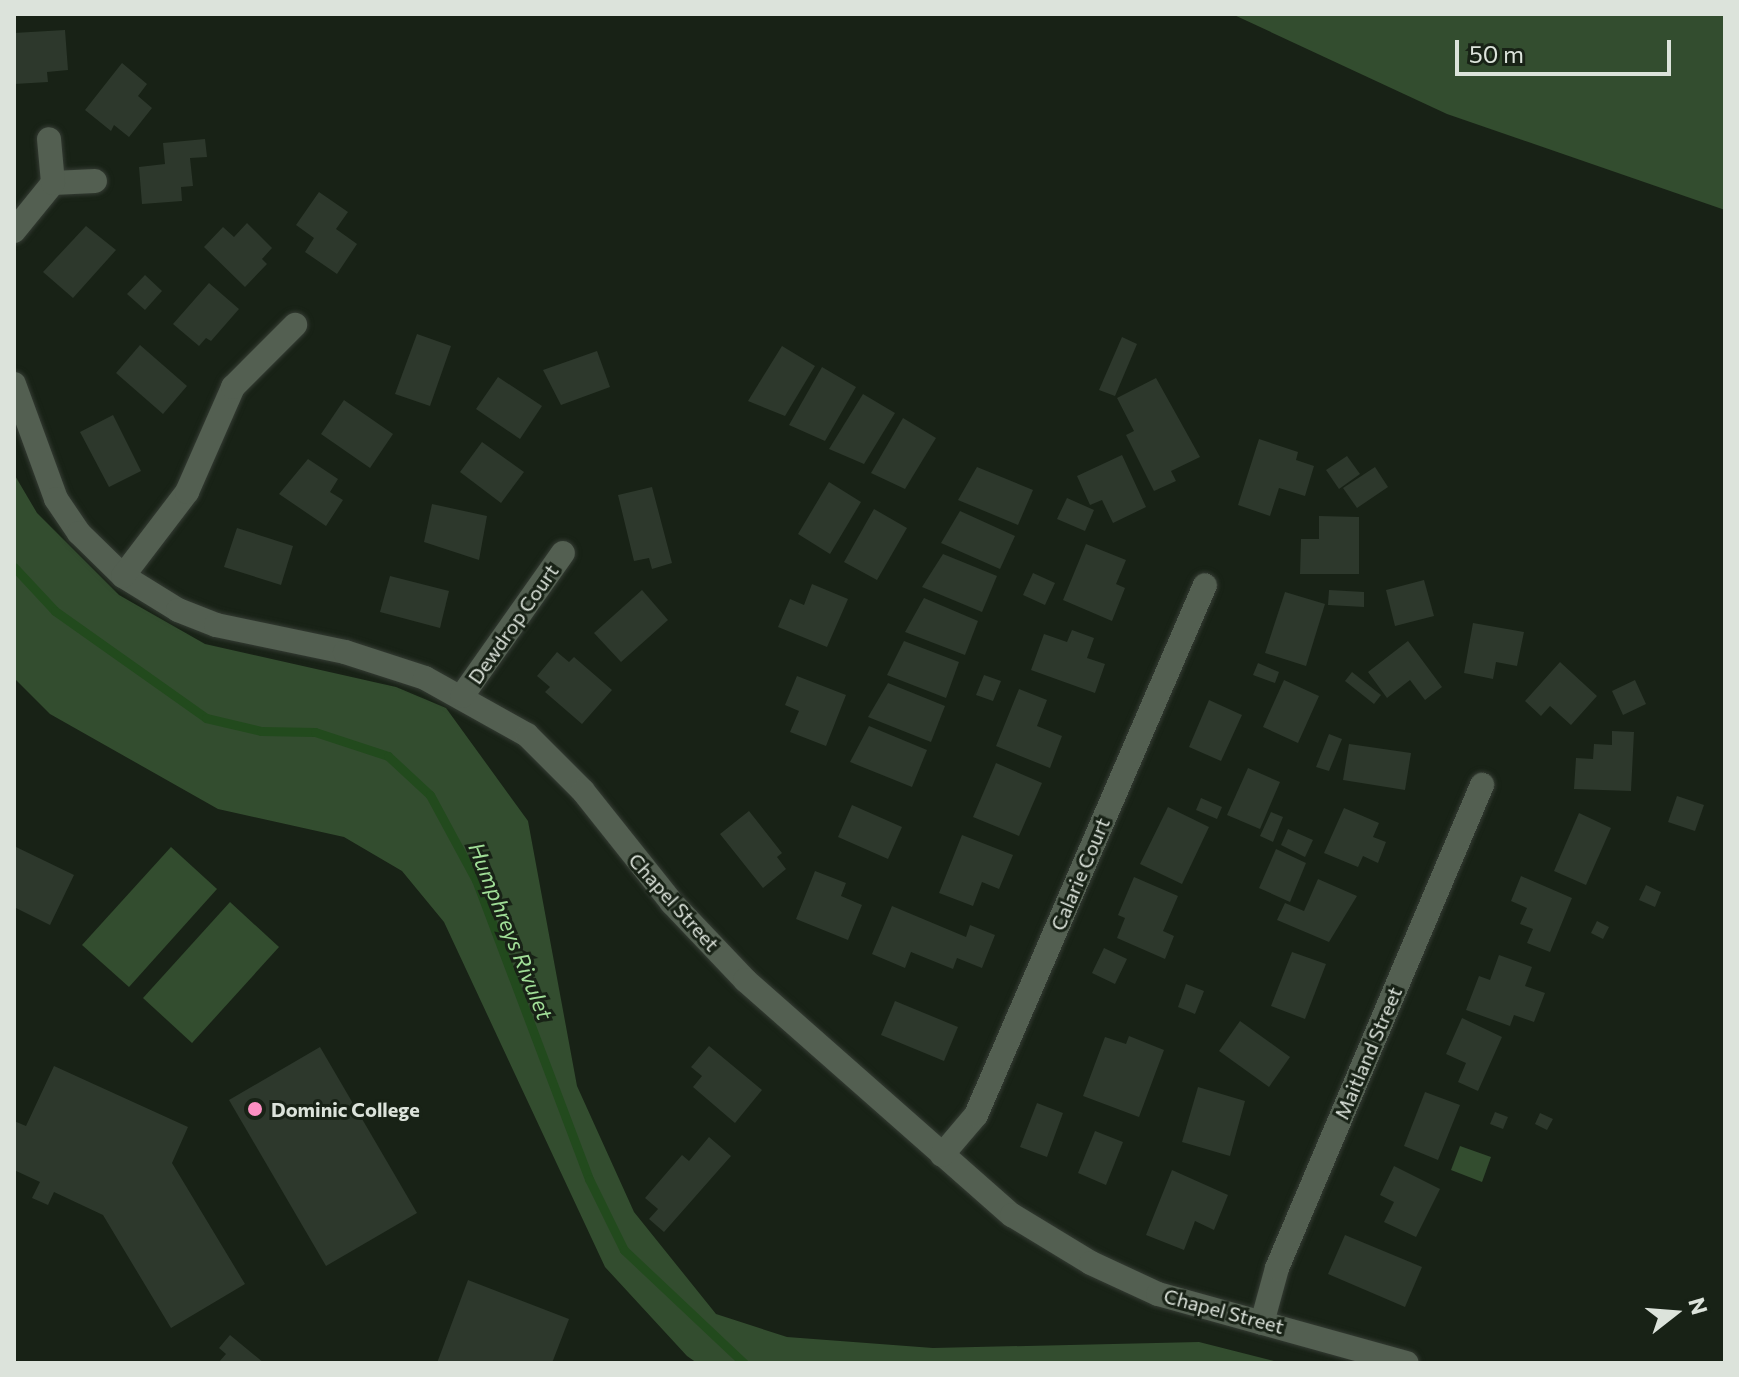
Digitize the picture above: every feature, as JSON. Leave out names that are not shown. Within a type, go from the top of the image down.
[{"type":"street","points":[[14,231],[53,183],[49,139]]},
{"type":"street","points":[[53,183],[95,181]]},
{"type":"street","points":[[123,576],[187,492],[233,387],[295,325]]},
{"type":"street","name":"Chapel Street","points":[[14,384],[56,499],[79,533],[123,576],[178,610],[216,625],[382,662],[462,696],[527,735],[553,759],[728,962],[1012,1215],[1091,1263],[1158,1294],[1407,1363]]},
{"type":"street","name":"Dewdrop Court","points":[[462,696],[563,553]]},
{"type":"street","name":"Calarie Court","points":[[942,1155],[976,1115],[1205,585]]},
{"type":"street","name":"Maitland Street","points":[[1262,1323],[1277,1268],[1482,785]]},
{"type":"green space","points":[[1232,14],[1725,14],[1725,210],[1447,114]]},
{"type":"green space","points":[[14,474],[37,513],[119,595],[205,644],[396,687],[446,708],[528,821],[577,1086],[634,1212],[716,1314],[787,1337],[933,1348],[1199,1342],[1282,1363],[697,1363],[687,1356],[605,1267],[444,922],[402,871],[344,837],[218,809],[50,714],[14,678]]},
{"type":"green space","points":[[171,847],[217,889],[129,987],[82,945]]},
{"type":"green space","points":[[230,902],[279,947],[192,1043],[143,998]]},
{"type":"green space","points":[[1460,1146],[1491,1157],[1482,1182],[1451,1170]]},
{"type":"building","points":[[65,30],[68,70],[47,72],[48,82],[14,84],[14,33]]},
{"type":"building","points":[[122,63],[147,84],[138,96],[152,108],[129,137],[114,125],[111,131],[85,110]]},
{"type":"building","points":[[205,139],[207,157],[190,158],[193,186],[181,187],[182,201],[142,204],[139,167],[165,164],[163,143]]},
{"type":"building","points":[[319,192],[348,212],[336,229],[357,244],[337,274],[305,252],[314,238],[296,225]]},
{"type":"building","points":[[247,223],[272,248],[262,259],[267,264],[245,287],[204,247],[223,227],[234,237]]},
{"type":"building","points":[[86,226],[116,250],[73,298],[43,272]]},
{"type":"building","points":[[145,275],[162,291],[145,310],[127,294]]},
{"type":"building","points":[[209,283],[239,309],[211,341],[206,338],[199,346],[173,324]]},
{"type":"building","points":[[417,334],[451,346],[430,406],[395,394]]},
{"type":"building","points":[[1122,337],[1137,344],[1115,396],[1099,390]]},
{"type":"building","points":[[140,345],[187,386],[163,414],[116,373]]},
{"type":"building","points":[[782,346],[815,366],[785,416],[748,401]]},
{"type":"building","points":[[597,351],[610,387],[561,405],[543,370]]},
{"type":"building","points":[[822,367],[856,387],[825,441],[789,425]]},
{"type":"building","points":[[498,377],[542,406],[520,439],[476,409]]},
{"type":"building","points":[[1156,378],[1200,457],[1171,471],[1176,481],[1154,491],[1126,435],[1134,431],[1117,398]]},
{"type":"building","points":[[863,394],[895,413],[864,464],[829,449]]},
{"type":"building","points":[[344,400],[393,434],[370,468],[321,434]]},
{"type":"building","points":[[113,415],[141,471],[109,487],[80,432]]},
{"type":"building","points":[[903,418],[936,438],[905,489],[871,473]]},
{"type":"building","points":[[1259,439],[1298,452],[1296,460],[1314,466],[1305,496],[1279,488],[1270,516],[1238,505]]},
{"type":"building","points":[[482,442],[524,472],[501,503],[460,472]]},
{"type":"building","points":[[1122,455],[1146,507],[1113,523],[1102,500],[1090,505],[1077,476]]},
{"type":"building","points":[[1347,456],[1360,474],[1339,489],[1326,470]]},
{"type":"building","points":[[308,459],[338,479],[330,492],[343,500],[326,526],[279,494]]},
{"type":"building","points":[[977,467],[1033,490],[1018,525],[958,500]]},
{"type":"building","points":[[1375,467],[1388,487],[1357,508],[1343,488]]},
{"type":"building","points":[[829,482],[861,502],[830,554],[798,534]]},
{"type":"building","points":[[652,487],[672,563],[652,569],[649,558],[634,561],[618,495]]},
{"type":"building","points":[[1067,498],[1094,510],[1085,531],[1057,519]]},
{"type":"building","points":[[432,504],[487,516],[479,560],[424,542]]},
{"type":"building","points":[[874,509],[907,528],[877,580],[844,562]]},
{"type":"building","points":[[960,511],[1015,536],[1000,569],[941,543]]},
{"type":"building","points":[[1319,516],[1359,517],[1359,574],[1300,574],[1301,539],[1319,539]]},
{"type":"building","points":[[237,528],[293,546],[281,585],[224,567]]},
{"type":"building","points":[[1086,544],[1126,560],[1116,584],[1125,588],[1112,621],[1063,600]]},
{"type":"building","points":[[943,554],[997,576],[982,612],[922,587]]},
{"type":"building","points":[[1033,573],[1055,583],[1045,605],[1023,595]]},
{"type":"building","points":[[390,576],[449,591],[440,628],[380,612]]},
{"type":"building","points":[[1424,580],[1434,616],[1395,626],[1386,590]]},
{"type":"building","points":[[812,584],[848,599],[827,647],[778,627],[790,599],[804,605]]},
{"type":"building","points":[[642,590],[668,620],[621,662],[594,633]]},
{"type":"building","points":[[1329,590],[1364,592],[1364,607],[1328,605]]},
{"type":"building","points":[[1285,592],[1325,604],[1306,666],[1265,653]]},
{"type":"building","points":[[924,598],[978,621],[965,655],[905,632]]},
{"type":"building","points":[[1473,623],[1524,632],[1517,666],[1496,662],[1493,679],[1464,673]]},
{"type":"building","points":[[1072,630],[1094,638],[1087,658],[1105,664],[1095,693],[1031,670],[1044,634],[1067,642]]},
{"type":"building","points":[[904,641],[959,662],[946,698],[887,675]]},
{"type":"building","points":[[1408,641],[1442,687],[1425,700],[1410,680],[1387,698],[1368,672]]},
{"type":"building","points":[[557,652],[569,662],[574,657],[612,690],[582,724],[545,692],[550,687],[537,676]]},
{"type":"building","points":[[1560,662],[1597,696],[1571,725],[1550,706],[1541,716],[1525,701]]},
{"type":"building","points":[[1258,663],[1279,672],[1275,683],[1253,675]]},
{"type":"building","points":[[1352,672],[1381,695],[1374,704],[1345,681]]},
{"type":"building","points":[[984,675],[1001,681],[993,701],[976,695]]},
{"type":"building","points":[[797,676],[846,695],[826,746],[790,732],[799,711],[785,705]]},
{"type":"building","points":[[1284,680],[1319,696],[1298,743],[1263,727]]},
{"type":"building","points":[[1635,680],[1646,704],[1623,715],[1612,691]]},
{"type":"building","points":[[888,683],[945,706],[931,742],[868,717]]},
{"type":"building","points":[[1019,689],[1047,700],[1037,726],[1062,736],[1050,768],[996,746]]},
{"type":"building","points":[[1209,700],[1242,715],[1221,761],[1189,747]]},
{"type":"building","points":[[869,726],[927,750],[912,787],[850,762]]},
{"type":"building","points":[[1612,731],[1634,732],[1631,791],[1574,789],[1576,758],[1593,759],[1594,744],[1612,745]]},
{"type":"building","points":[[1329,734],[1342,739],[1329,771],[1316,767]]},
{"type":"building","points":[[1349,744],[1411,753],[1405,790],[1343,780]]},
{"type":"building","points":[[996,763],[1042,783],[1019,836],[973,817]]},
{"type":"building","points":[[1248,768],[1280,782],[1260,829],[1227,815]]},
{"type":"building","points":[[1677,796],[1704,805],[1695,831],[1668,822]]},
{"type":"building","points":[[1201,798],[1222,807],[1217,819],[1196,810]]},
{"type":"building","points":[[852,805],[902,827],[888,859],[838,837]]},
{"type":"building","points":[[1168,807],[1209,827],[1182,884],[1140,864]]},
{"type":"building","points":[[1344,808],[1379,823],[1373,837],[1386,842],[1378,863],[1363,856],[1358,867],[1324,853]]},
{"type":"building","points":[[749,811],[782,853],[777,857],[786,869],[763,888],[720,834]]},
{"type":"building","points":[[1271,812],[1283,817],[1273,842],[1260,836]]},
{"type":"building","points":[[1579,813],[1611,828],[1586,885],[1554,871]]},
{"type":"building","points":[[1288,829],[1313,840],[1305,857],[1281,845]]},
{"type":"building","points":[[962,835],[1013,855],[999,889],[982,882],[973,906],[939,893]]},
{"type":"building","points":[[14,846],[74,875],[50,925],[14,907]]},
{"type":"building","points":[[1276,849],[1306,863],[1290,902],[1259,888]]},
{"type":"building","points":[[815,871],[846,883],[841,896],[862,905],[848,940],[796,919]]},
{"type":"building","points":[[1521,876],[1572,898],[1550,952],[1527,943],[1533,929],[1520,924],[1527,908],[1511,901]]},
{"type":"building","points":[[1134,877],[1178,896],[1163,931],[1174,936],[1165,959],[1117,938],[1125,918],[1118,915]]},
{"type":"building","points":[[1318,879],[1357,896],[1329,942],[1277,920],[1285,903],[1304,911]]},
{"type":"building","points":[[1646,885],[1661,892],[1655,907],[1639,900]]},
{"type":"building","points":[[892,906],[966,937],[970,925],[995,935],[982,968],[957,958],[953,969],[911,952],[905,968],[872,954]]},
{"type":"building","points":[[1597,921],[1609,927],[1603,939],[1591,933]]},
{"type":"building","points":[[1104,948],[1127,959],[1115,984],[1092,973]]},
{"type":"building","points":[[1292,952],[1326,964],[1305,1019],[1271,1006]]},
{"type":"building","points":[[1499,955],[1532,967],[1525,986],[1545,993],[1534,1022],[1514,1015],[1510,1026],[1466,1010],[1479,976],[1490,980]]},
{"type":"building","points":[[1186,984],[1204,991],[1195,1014],[1178,1007]]},
{"type":"building","points":[[895,1001],[958,1027],[944,1061],[881,1035]]},
{"type":"building","points":[[1462,1018],[1502,1037],[1478,1091],[1458,1082],[1466,1063],[1446,1054]]},
{"type":"building","points":[[1240,1021],[1290,1057],[1269,1087],[1219,1051]]},
{"type":"building","points":[[1129,1036],[1164,1050],[1139,1117],[1083,1096],[1105,1037],[1126,1044]]},
{"type":"building","points":[[709,1046],[762,1090],[735,1123],[693,1087],[702,1076],[691,1067]]},
{"type":"building","points":[[320,1047],[417,1213],[326,1266],[229,1100]]},
{"type":"building","points":[[54,1066],[188,1127],[172,1163],[245,1284],[171,1328],[103,1215],[54,1192],[48,1205],[32,1198],[40,1182],[14,1170],[14,1121],[26,1126]]},
{"type":"building","points":[[1198,1087],[1245,1101],[1230,1156],[1182,1142]]},
{"type":"building","points":[[1425,1092],[1460,1105],[1438,1160],[1404,1146]]},
{"type":"building","points":[[1037,1103],[1063,1113],[1047,1157],[1020,1147]]},
{"type":"building","points":[[1495,1112],[1508,1117],[1503,1129],[1490,1124]]},
{"type":"building","points":[[1540,1113],[1553,1119],[1547,1130],[1535,1124]]},
{"type":"building","points":[[1095,1131],[1123,1142],[1106,1185],[1078,1173]]},
{"type":"building","points":[[709,1137],[731,1156],[664,1232],[649,1219],[658,1209],[645,1198],[682,1155],[689,1161]]},
{"type":"building","points":[[1394,1166],[1440,1189],[1416,1237],[1384,1222],[1394,1202],[1380,1195]]},
{"type":"building","points":[[1172,1170],[1228,1195],[1214,1230],[1195,1221],[1184,1250],[1146,1235]]},
{"type":"building","points":[[1345,1235],[1422,1267],[1405,1307],[1328,1274]]},
{"type":"building","points":[[468,1280],[569,1319],[552,1363],[437,1363]]},
{"type":"building","points":[[230,1335],[264,1363],[218,1363],[226,1354],[219,1348]]},
{"type":"waterway","name":"Humphreys Rivulet","points":[[14,567],[55,611],[206,718],[261,731],[315,732],[388,756],[430,795],[476,880],[589,1179],[624,1250],[744,1363]]},
{"type":"place","name":"Dominic College","points":[[255,1109]]}]
